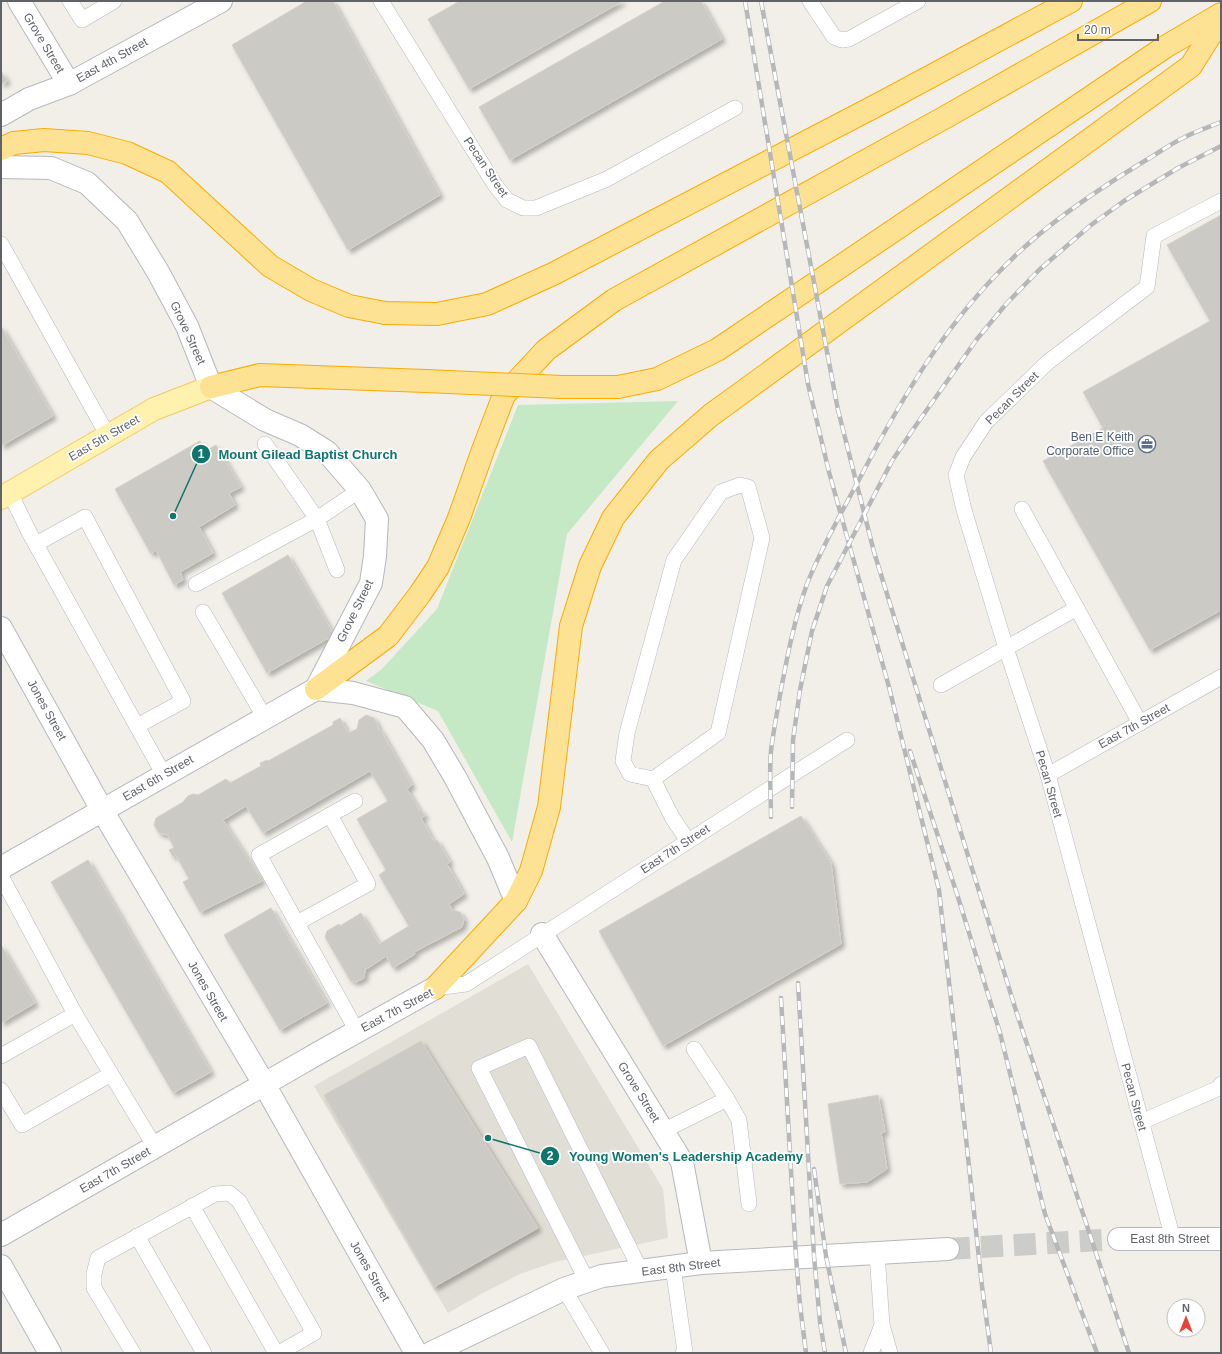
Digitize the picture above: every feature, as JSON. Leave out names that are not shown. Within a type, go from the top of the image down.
[{"type":"highway","points":[[1,148],[14,143],[44,140],[88,143],[127,153],[168,172],[270,266],[311,290],[349,306],[385,313],[437,314],[487,304],[553,274],[885,101],[1071,1]]},
{"type":"highway","points":[[316,689],[388,636],[420,594],[438,567],[459,518],[504,395],[546,350],[614,300],[942,119],[1150,1]]},
{"type":"highway","points":[[211,386],[260,374],[562,387],[618,387],[657,378],[717,350],[1158,52],[1221,14]]},
{"type":"highway","points":[[435,988],[516,901],[531,870],[549,807],[571,626],[590,566],[613,518],[659,460],[711,415],[1191,66],[1221,18]]},
{"type":"main road","name":"East 5th Street","points":[[5,495],[154,409],[211,386]]},
{"type":"street","name":"Grove Street","points":[[19,1],[69,84]]},
{"type":"street","name":"East 4th Street","points":[[1,115],[29,99],[69,84],[221,1]]},
{"type":"street","name":"Grove Street","points":[[1,167],[51,168],[87,183],[127,221],[158,272],[187,326],[211,386],[265,420],[300,435],[326,452],[360,490],[377,519],[375,556],[371,583],[316,689]]},
{"type":"street","name":"Jones Street","points":[[1,628],[102,810],[264,1084],[416,1353]]},
{"type":"street","name":"East 6th Street","points":[[1,868],[316,689]]},
{"type":"street","points":[[316,689],[353,693],[405,707],[433,740],[455,777],[498,858],[516,901]]},
{"type":"street","name":"Grove Street","points":[[542,934],[682,1162],[701,1263]]},
{"type":"street","name":"East 7th Street","points":[[1,1235],[357,1031],[435,988]]},
{"type":"street","name":"East 8th Street","points":[[1119,1239],[1221,1239]]},
{"type":"street","name":"East 8th Street","points":[[431,1353],[564,1289],[602,1276],[701,1263],[948,1249]]},
{"type":"street","points":[[1,1266],[50,1353]]},
{"type":"lane","points":[[70,1],[82,20],[114,1]]},
{"type":"lane","name":"Pecan Street","points":[[381,1],[495,185],[507,200],[523,208],[536,208],[607,179],[735,108]]},
{"type":"lane","points":[[810,1],[834,37],[842,40],[849,39],[918,1]]},
{"type":"lane","name":"Pecan Street","points":[[1173,1239],[1048,775],[1006,648],[964,510],[956,475],[963,457],[986,422],[1048,362],[1147,287],[1154,236],[1221,201]]},
{"type":"lane","points":[[1,244],[108,436]]},
{"type":"lane","points":[[265,444],[317,519],[337,570]]},
{"type":"lane","points":[[740,485],[748,487],[762,538],[718,733],[653,779],[630,774],[623,761],[626,733],[674,560],[721,492],[740,485]]},
{"type":"lane","points":[[196,584],[317,519],[360,490]]},
{"type":"lane","points":[[5,495],[36,544],[164,775]]},
{"type":"lane","points":[[1022,509],[1140,723]]},
{"type":"lane","points":[[36,544],[85,517],[182,701],[137,726]]},
{"type":"lane","points":[[941,685],[1077,608]]},
{"type":"lane","points":[[202,612],[265,718]]},
{"type":"lane","name":"East 7th Street","points":[[1048,775],[1221,677]]},
{"type":"lane","name":"East 7th Street","points":[[435,988],[466,984],[847,740]]},
{"type":"lane","points":[[653,779],[672,817],[688,841]]},
{"type":"lane","points":[[355,801],[259,855],[357,1031]]},
{"type":"lane","points":[[297,923],[368,884],[330,815]]},
{"type":"lane","points":[[1,876],[75,1014],[155,1147]]},
{"type":"lane","points":[[1,1056],[75,1014]]},
{"type":"lane","points":[[587,1281],[479,1068],[529,1046],[641,1271]]},
{"type":"lane","points":[[694,1049],[739,1120],[749,1204]]},
{"type":"lane","points":[[1,1090],[22,1125],[111,1074]]},
{"type":"lane","points":[[1141,1122],[1220,1088],[1221,1084]]},
{"type":"lane","points":[[663,1131],[727,1099]]},
{"type":"lane","points":[[133,1353],[94,1288],[94,1274],[98,1258],[215,1194],[228,1193],[239,1201],[314,1333],[279,1353]]},
{"type":"lane","points":[[192,1206],[276,1353]]},
{"type":"lane","points":[[137,1236],[204,1353]]},
{"type":"lane","points":[[877,1253],[882,1325],[890,1353]]},
{"type":"lane","points":[[673,1267],[685,1352],[683,1353]]},
{"type":"lane","points":[[564,1289],[602,1353]]},
{"type":"lane","points":[[871,1353],[882,1325]]},
{"type":"shaded area","points":[[528,964],[663,1189],[668,1238],[555,1262],[520,1274],[448,1313],[314,1086]]},
{"type":"green space","points":[[678,401],[567,534],[512,842],[438,711],[366,681],[382,669],[437,609],[518,405]]},
{"type":"building","points":[[307,1],[333,1],[440,195],[348,250],[232,45]]},
{"type":"building","points":[[460,1],[623,1],[469,89],[428,19]]},
{"type":"building","points":[[665,1],[701,1],[722,39],[510,160],[479,107]]},
{"type":"building","points":[[1,71],[7,81],[1,84]]},
{"type":"building","name":"Ben E Keith Corporate Office","points":[[1221,215],[1221,610],[1150,650],[1043,461],[1103,428],[1083,392],[1210,321],[1167,245]]},
{"type":"building","points":[[1,326],[53,416],[1,446]]},
{"type":"building","points":[[200,441],[206,451],[216,445],[241,487],[229,493],[235,505],[199,527],[213,553],[180,572],[183,580],[174,585],[156,550],[151,554],[115,489]]},
{"type":"building","points":[[288,555],[334,635],[267,673],[222,593]]},
{"type":"building","points":[[366,715],[374,718],[378,726],[378,730],[380,729],[412,785],[407,789],[420,811],[421,810],[425,816],[421,818],[434,842],[437,840],[450,862],[447,864],[464,894],[449,904],[452,910],[460,912],[464,919],[462,927],[414,952],[415,954],[393,968],[386,956],[365,970],[364,978],[356,982],[350,980],[325,937],[327,931],[339,924],[340,926],[361,913],[379,944],[409,926],[379,875],[386,870],[357,819],[388,801],[370,771],[263,833],[246,806],[223,820],[262,881],[200,912],[183,882],[189,879],[176,855],[173,857],[169,850],[174,848],[168,835],[159,833],[154,825],[156,818],[183,802],[188,796],[193,794],[198,795],[226,779],[230,783],[261,766],[260,763],[267,760],[268,761],[333,725],[333,722],[340,718],[348,733],[357,729],[359,720]]},
{"type":"building","points":[[801,816],[831,863],[841,944],[663,1046],[599,931]]},
{"type":"building","points":[[88,860],[211,1072],[173,1093],[51,882]]},
{"type":"building","points":[[271,908],[327,1003],[280,1030],[224,935]]},
{"type":"building","points":[[1,945],[35,1003],[1,1023]]},
{"type":"building","points":[[421,1041],[538,1228],[434,1287],[324,1095]]},
{"type":"building","points":[[878,1095],[885,1132],[881,1133],[887,1169],[867,1182],[840,1184],[828,1104]]},
{"type":"tunnel","points":[[948,1249],[1119,1239]]},
{"type":"railway","points":[[745,1],[808,384],[829,472],[889,687],[939,890],[982,1286],[991,1353]]},
{"type":"railway","points":[[761,1],[838,410],[874,552],[1018,1017],[1129,1353]]},
{"type":"railway","points":[[771,817],[771,751],[788,653],[802,598],[819,556],[833,528],[876,447],[922,369],[957,320],[977,296],[1013,258],[1048,227],[1104,187],[1169,146],[1194,133],[1221,122]]},
{"type":"railway","points":[[792,807],[793,740],[800,690],[812,631],[827,586],[892,461],[977,339],[1007,303],[1039,270],[1091,225],[1124,201],[1178,168],[1221,146]]},
{"type":"railway","points":[[910,751],[957,894],[1000,1033],[1045,1214],[1097,1353]]},
{"type":"railway","points":[[798,983],[814,1256],[820,1322],[825,1353]]},
{"type":"railway","points":[[781,998],[796,1257],[806,1353]]},
{"type":"railway","points":[[814,1169],[826,1256],[846,1353]]},
{"type":"place","name":"Ben E Keith Corporate Office","points":[[1147,444]]},
{"type":"place","name":"Mount Gilead Baptist Church","points":[[173,516]]},
{"type":"place","name":"Young Women's Leadership Academy","points":[[488,1138]]}]
